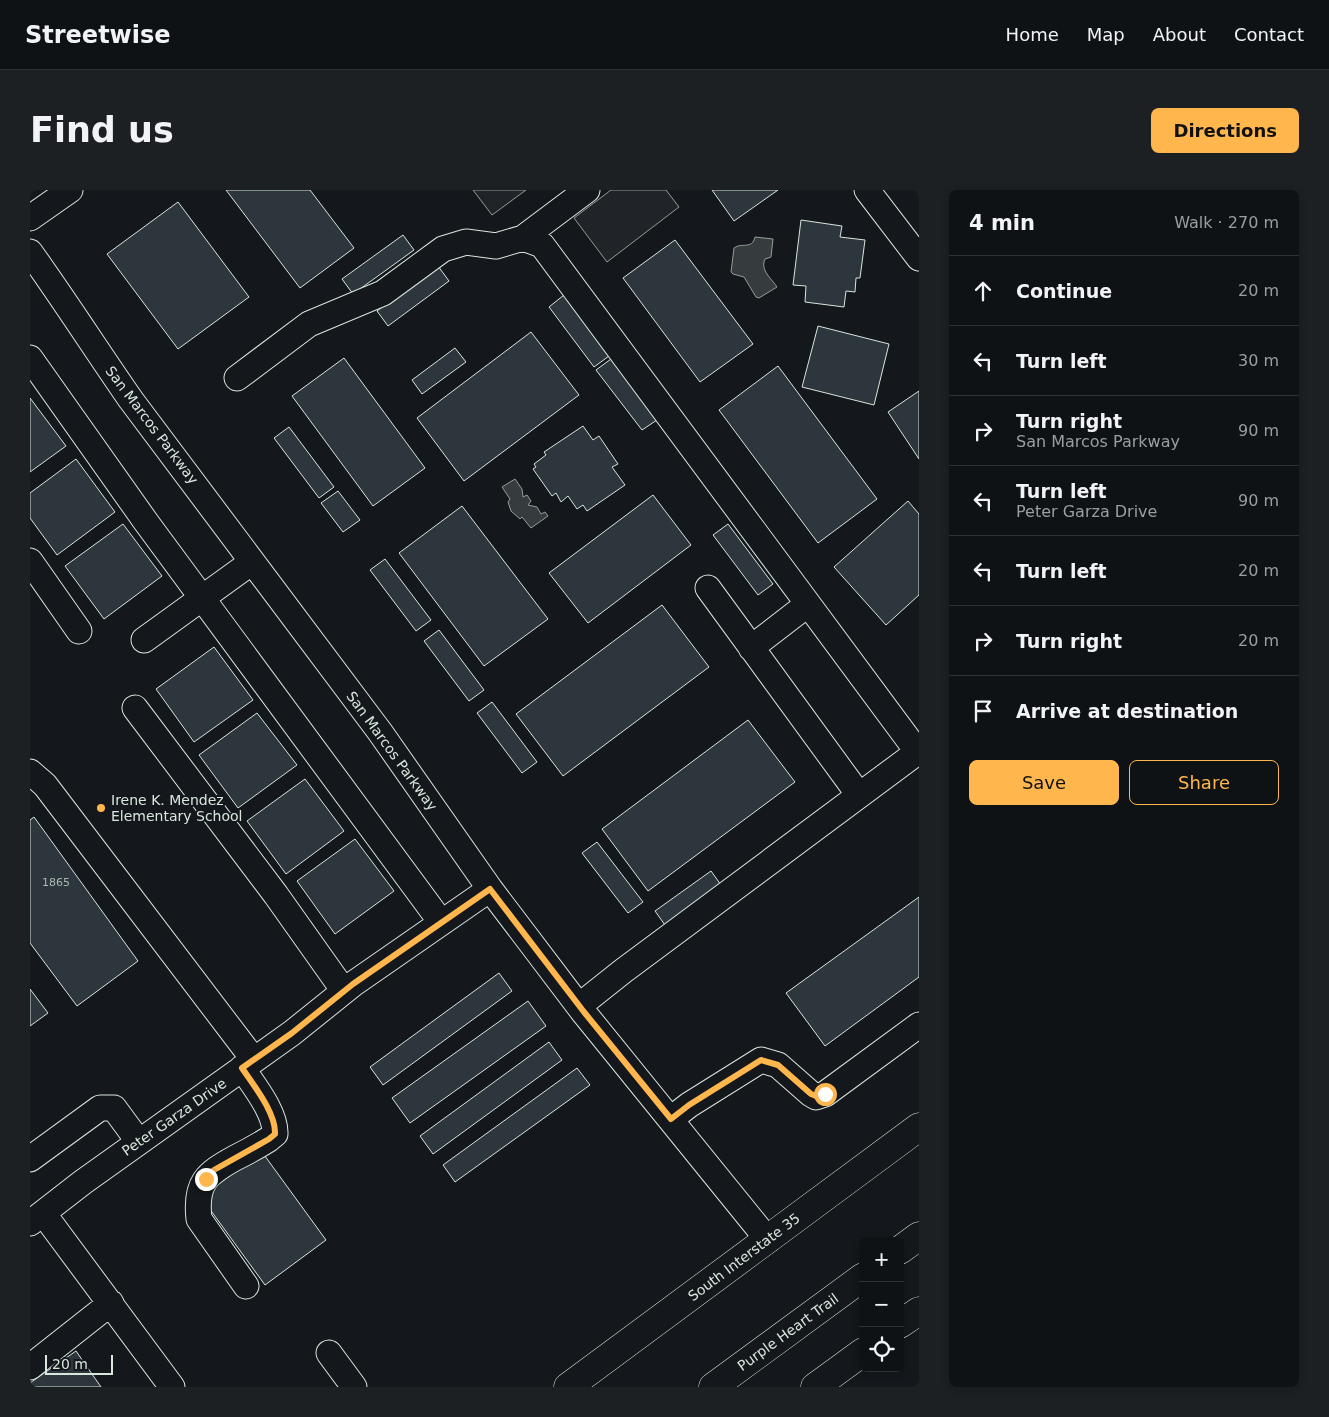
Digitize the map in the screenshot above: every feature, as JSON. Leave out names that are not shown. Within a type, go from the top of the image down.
[{"type":"main road","name":"South Interstate 35","points":[[568,1387],[919,1127]]},
{"type":"main road","points":[[904,1247],[919,1236]]},
{"type":"main road","name":"Purple Heart Trail","points":[[713,1387],[859,1280]]},
{"type":"main road","points":[[904,1321],[919,1310]]},
{"type":"main road","points":[[815,1387],[859,1355]]},
{"type":"street","points":[[30,218],[70,190]]},
{"type":"street","points":[[237,378],[309,324],[383,293],[442,249],[466,242],[496,246],[523,238],[588,190]]},
{"type":"street","points":[[867,190],[919,258]]},
{"type":"street","points":[[523,238],[542,245],[918,751],[579,1006]]},
{"type":"street","name":"San Marcos Parkway","points":[[30,252],[131,400],[176,456],[252,562],[380,732],[490,889],[579,1006],[768,1240]]},
{"type":"street","points":[[30,358],[146,522],[441,922]]},
{"type":"street","points":[[30,561],[79,631]]},
{"type":"street","points":[[144,640],[252,562]]},
{"type":"street","points":[[708,588],[859,795]]},
{"type":"street","points":[[751,648],[808,604]]},
{"type":"street","points":[[135,708],[276,895],[344,991]]},
{"type":"street","points":[[30,772],[45,785],[248,1064],[272,1116],[275,1134],[214,1170],[201,1188],[198,1206],[199,1219],[246,1286]]},
{"type":"street","name":"Peter Garza Drive","points":[[37,1218],[83,1182],[292,1033],[344,991],[490,889]]},
{"type":"street","points":[[671,1119],[689,1105],[761,1060],[778,1065],[811,1094],[816,1096],[825,1094],[919,1025]]},
{"type":"street","points":[[30,1159],[100,1108],[114,1108],[139,1142]]},
{"type":"street","points":[[37,1218],[111,1303],[172,1387]]},
{"type":"street","points":[[30,1367],[111,1303]]},
{"type":"street","points":[[329,1353],[354,1387]]},
{"type":"shaded area","points":[[473,190],[526,190],[492,215]]},
{"type":"shaded area","points":[[611,190],[666,190],[679,207],[607,262],[574,218]]},
{"type":"shaded area","points":[[755,237],[773,239],[771,257],[765,259],[764,267],[777,287],[759,298],[756,297],[744,277],[731,272],[734,248],[749,245],[754,241]]},
{"type":"shaded area","points":[[515,479],[522,489],[523,497],[527,495],[531,501],[528,505],[537,507],[541,514],[545,512],[548,516],[531,528],[522,517],[520,519],[511,511],[508,502],[510,499],[502,487]]},
{"type":"building","points":[[226,190],[310,190],[354,248],[300,288]]},
{"type":"building","points":[[712,190],[778,190],[734,221]]},
{"type":"building","points":[[178,202],[249,297],[178,349],[107,254]]},
{"type":"building","points":[[801,220],[842,226],[840,237],[865,240],[860,278],[856,278],[855,292],[846,291],[844,307],[805,302],[806,286],[793,285]]},
{"type":"building","points":[[403,235],[414,250],[353,294],[342,279]]},
{"type":"building","points":[[675,240],[753,344],[700,382],[623,278]]},
{"type":"building","points":[[438,266],[449,281],[388,326],[377,311]]},
{"type":"building","points":[[564,295],[609,356],[594,367],[549,307]]},
{"type":"building","points":[[818,326],[889,344],[874,405],[802,387]]},
{"type":"building","points":[[531,332],[579,395],[464,481],[417,418]]},
{"type":"building","points":[[455,348],[466,362],[422,394],[412,380]]},
{"type":"building","points":[[344,358],[425,468],[373,506],[292,396]]},
{"type":"building","points":[[611,359],[657,420],[642,430],[596,370]]},
{"type":"building","points":[[778,366],[877,499],[818,543],[719,410]]},
{"type":"building","points":[[919,391],[919,459],[888,412]]},
{"type":"building","points":[[30,398],[66,446],[30,472]]},
{"type":"building","points":[[583,426],[593,440],[599,436],[618,464],[612,467],[625,485],[587,511],[583,505],[577,509],[568,496],[561,502],[556,493],[552,496],[533,469],[536,467],[534,464],[546,455],[544,452]]},
{"type":"building","points":[[289,427],[334,487],[319,498],[274,438]]},
{"type":"building","points":[[76,459],[115,512],[57,555],[30,518],[30,493]]},
{"type":"building","points":[[338,491],[360,520],[343,532],[321,503]]},
{"type":"building","points":[[653,495],[691,545],[588,623],[549,573]]},
{"type":"building","points":[[908,501],[919,514],[919,595],[886,625],[834,567]]},
{"type":"building","points":[[462,506],[548,619],[484,666],[399,553]]},
{"type":"building","points":[[123,524],[162,576],[104,619],[65,566]]},
{"type":"building","points":[[728,524],[773,584],[758,595],[713,535]]},
{"type":"building","points":[[385,559],[431,620],[416,631],[370,570]]},
{"type":"building","points":[[662,605],[709,667],[563,776],[516,714]]},
{"type":"building","points":[[439,630],[484,690],[469,701],[424,641]]},
{"type":"building","points":[[214,647],[253,700],[194,742],[156,689]]},
{"type":"building","points":[[492,702],[537,762],[522,773],[477,713]]},
{"type":"building","points":[[257,713],[297,765],[238,808],[199,755]]},
{"type":"building","points":[[748,720],[795,782],[648,891],[602,829]]},
{"type":"building","points":[[305,779],[344,831],[286,874],[247,821]]},
{"type":"building","points":[[34,817],[138,961],[77,1006],[30,943],[30,820]]},
{"type":"building","points":[[355,839],[394,891],[335,934],[297,881]]},
{"type":"building","points":[[597,842],[643,902],[628,913],[582,853]]},
{"type":"building","points":[[711,871],[721,885],[665,925],[655,911]]},
{"type":"building","points":[[919,897],[919,977],[825,1046],[786,993]]},
{"type":"building","points":[[499,973],[512,991],[383,1085],[370,1067]]},
{"type":"building","points":[[30,989],[48,1013],[30,1026]]},
{"type":"building","points":[[528,1001],[546,1026],[410,1123],[392,1098]]},
{"type":"building","points":[[549,1042],[562,1060],[433,1154],[420,1136]]},
{"type":"building","points":[[577,1068],[590,1085],[455,1182],[443,1165]]},
{"type":"building","points":[[262,1152],[326,1240],[265,1285],[201,1197]]},
{"type":"building","points":[[76,1351],[101,1387],[30,1387],[30,1383]]},
{"type":"place","name":"Irene K. Mendez Elementary School","points":[[101,808]]},
{"type":"route","points":[[206,1179],[214,1170],[275,1134],[272,1116],[242,1068],[292,1033],[353,984],[490,889],[584,1012],[671,1119],[689,1105],[761,1060],[778,1065],[811,1094],[816,1096],[825,1094]]}]
